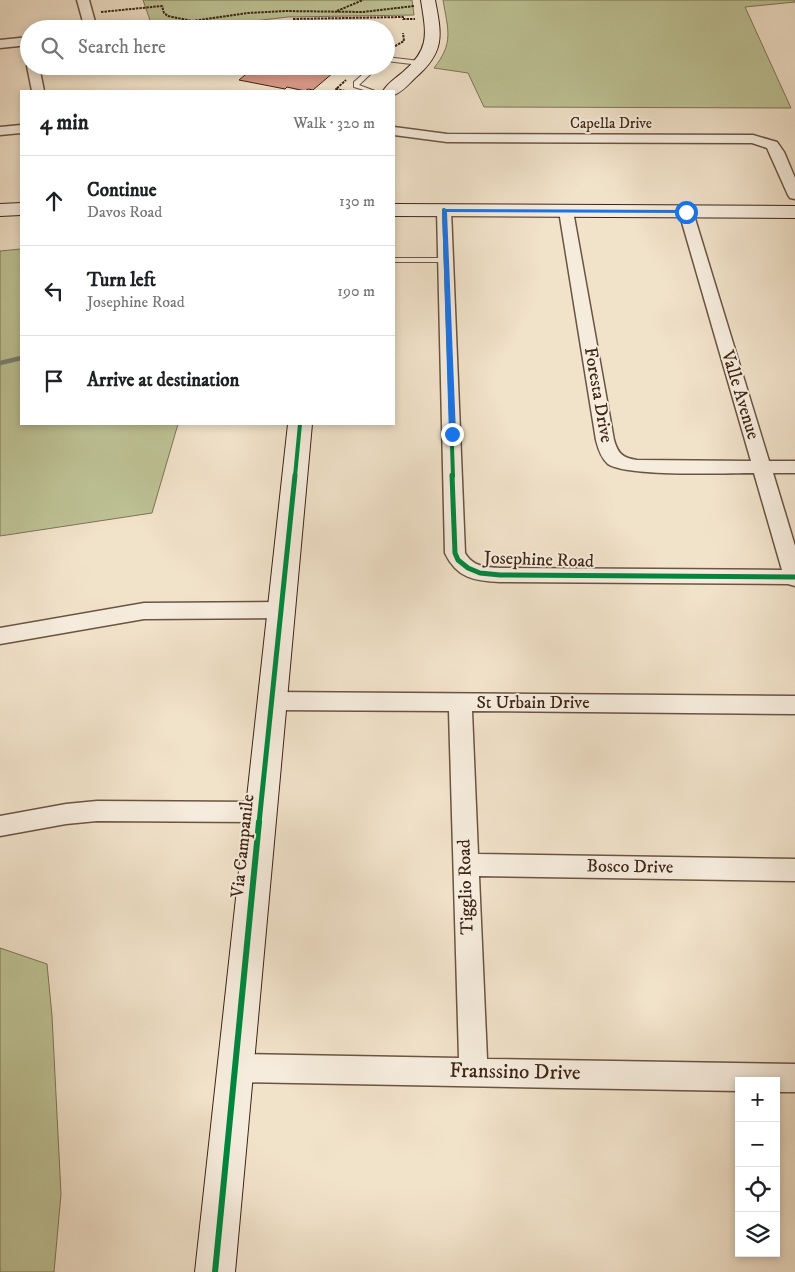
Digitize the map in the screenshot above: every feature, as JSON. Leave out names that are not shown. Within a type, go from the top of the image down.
[{"type":"street","points":[[83,0],[89,20]]},
{"type":"street","points":[[392,90],[420,63],[429,52],[433,42],[421,3]]},
{"type":"street","points":[[0,44],[20,43]]},
{"type":"street","points":[[35,75],[38,90]]},
{"type":"street","points":[[0,131],[20,128]]},
{"type":"street","name":"Capella Drive","points":[[395,131],[447,138],[753,139],[772,145],[777,152],[795,195]]},
{"type":"street","points":[[0,210],[20,209]]},
{"type":"street","points":[[395,210],[795,212]]},
{"type":"street","name":"Josephine Road","points":[[444,210],[455,553],[458,561],[466,569],[479,574],[500,576],[795,578]]},
{"type":"street","name":"Foresta Drive","points":[[566,211],[605,440],[612,459],[622,464],[637,466],[762,467]]},
{"type":"street","name":"Valle Avenue","points":[[686,212],[795,578]]},
{"type":"street","name":"Via Campanile","points":[[215,1272],[300,425]]},
{"type":"street","points":[[762,467],[795,467]]},
{"type":"street","points":[[0,636],[144,611],[281,610]]},
{"type":"street","name":"St Urbain Drive","points":[[272,701],[795,705]]},
{"type":"street","name":"Tigglio Road","points":[[460,703],[473,1071]]},
{"type":"street","points":[[0,826],[66,814],[97,811],[260,812]]},
{"type":"street","name":"Bosco Drive","points":[[465,865],[795,870]]},
{"type":"street","name":"Franssino Drive","points":[[235,1068],[795,1078]]},
{"type":"lane","points":[[395,60],[420,63]]},
{"type":"lane","points":[[365,75],[356,83],[356,86],[369,90]]},
{"type":"lane","points":[[395,260],[446,260]]},
{"type":"path","points":[[334,12],[355,5],[363,0]]},
{"type":"path","points":[[163,1],[164,13],[168,16],[187,20]]},
{"type":"path","points":[[200,20],[266,12],[373,11],[421,3]]},
{"type":"path","points":[[97,13],[162,6]]},
{"type":"path","points":[[293,19],[403,17],[403,19],[416,19]]},
{"type":"path","points":[[395,47],[402,44],[404,33]]},
{"type":"path","points":[[340,90],[336,89],[345,81]]},
{"type":"green space","points":[[143,0],[412,0],[414,15],[288,17],[262,20],[150,20]]},
{"type":"green space","points":[[443,0],[795,0],[795,2],[745,7],[791,108],[484,107],[468,73],[434,68],[445,51],[448,36]]},
{"type":"green space","points":[[20,249],[20,425],[178,425],[152,513],[0,536],[0,251]]},
{"type":"green space","points":[[0,948],[47,964],[52,1016],[61,1194],[54,1272],[0,1272]]},
{"type":"building","points":[[245,75],[330,75],[313,90],[287,87],[285,89],[239,80]]},
{"type":"waterway","points":[[0,363],[20,358]]},
{"type":"cycle path","points":[[444,210],[455,553],[462,565],[480,573],[500,575],[795,577]]},
{"type":"cycle path","points":[[215,1272],[300,425]]},
{"type":"route","points":[[452,434],[444,210],[686,212]]}]
